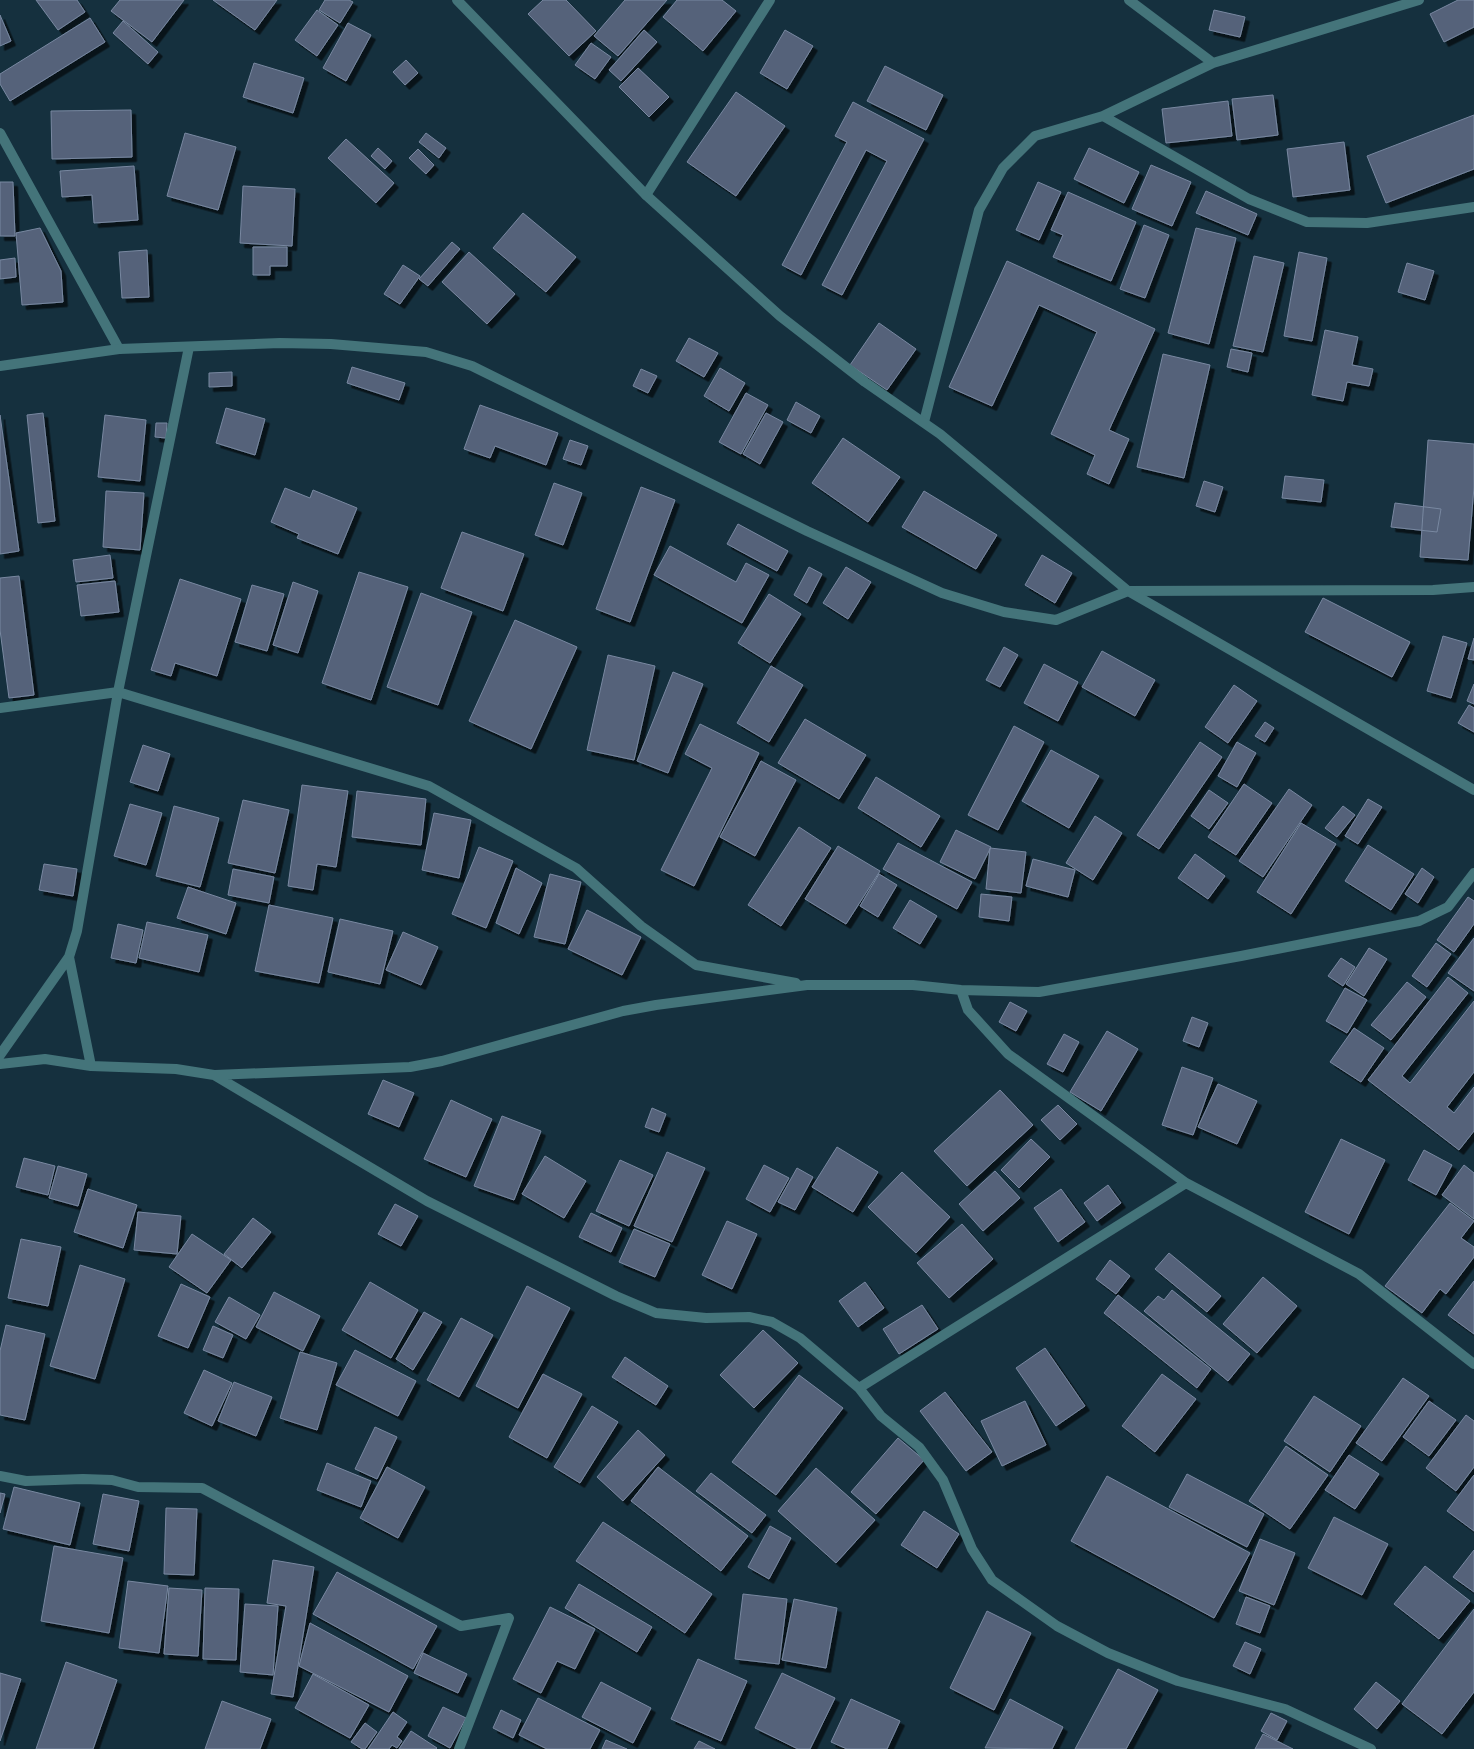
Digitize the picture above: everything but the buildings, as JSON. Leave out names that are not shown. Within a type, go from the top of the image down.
[{"type":"street","points":[[457,0],[646,195],[780,316],[865,382],[924,422],[1128,591],[1474,790]]},
{"type":"street","points":[[646,195],[770,0]]},
{"type":"street","points":[[1129,0],[1213,63]]},
{"type":"street","points":[[924,422],[979,210],[1003,168],[1035,136],[1103,116],[1213,63],[1419,0]]},
{"type":"street","points":[[1103,116],[1249,199],[1307,222],[1367,223],[1474,207]]},
{"type":"street","points":[[0,133],[119,349]]},
{"type":"street","points":[[0,366],[119,349],[289,343],[426,352],[472,366],[807,531],[942,593],[1004,612],[1056,620],[1128,591],[1433,590],[1474,587]]},
{"type":"street","points":[[0,1055],[69,957],[77,932],[118,692],[189,347]]},
{"type":"street","points":[[0,708],[118,692],[429,786],[576,868],[641,926],[696,965],[807,985]]},
{"type":"street","points":[[0,1064],[45,1059],[91,1066],[168,1069],[214,1075],[410,1068],[442,1062],[631,1010],[807,985],[913,985],[961,990],[1039,992],[1241,956],[1419,921],[1448,907],[1474,873]]},
{"type":"street","points":[[69,957],[91,1066]]},
{"type":"street","points":[[961,990],[968,1010],[1008,1054],[1186,1183],[1359,1274],[1474,1364]]},
{"type":"street","points":[[214,1075],[427,1201],[571,1274],[656,1313],[706,1318],[749,1317],[772,1322],[800,1338],[859,1388],[882,1416],[920,1447],[943,1480],[972,1549],[992,1580],[1056,1626],[1108,1653],[1178,1682],[1285,1709],[1371,1749]]},
{"type":"street","points":[[859,1388],[1186,1183]]},
{"type":"street","points":[[0,1476],[26,1481],[93,1479],[112,1480],[138,1487],[202,1488],[461,1626],[509,1618],[459,1749]]}]
